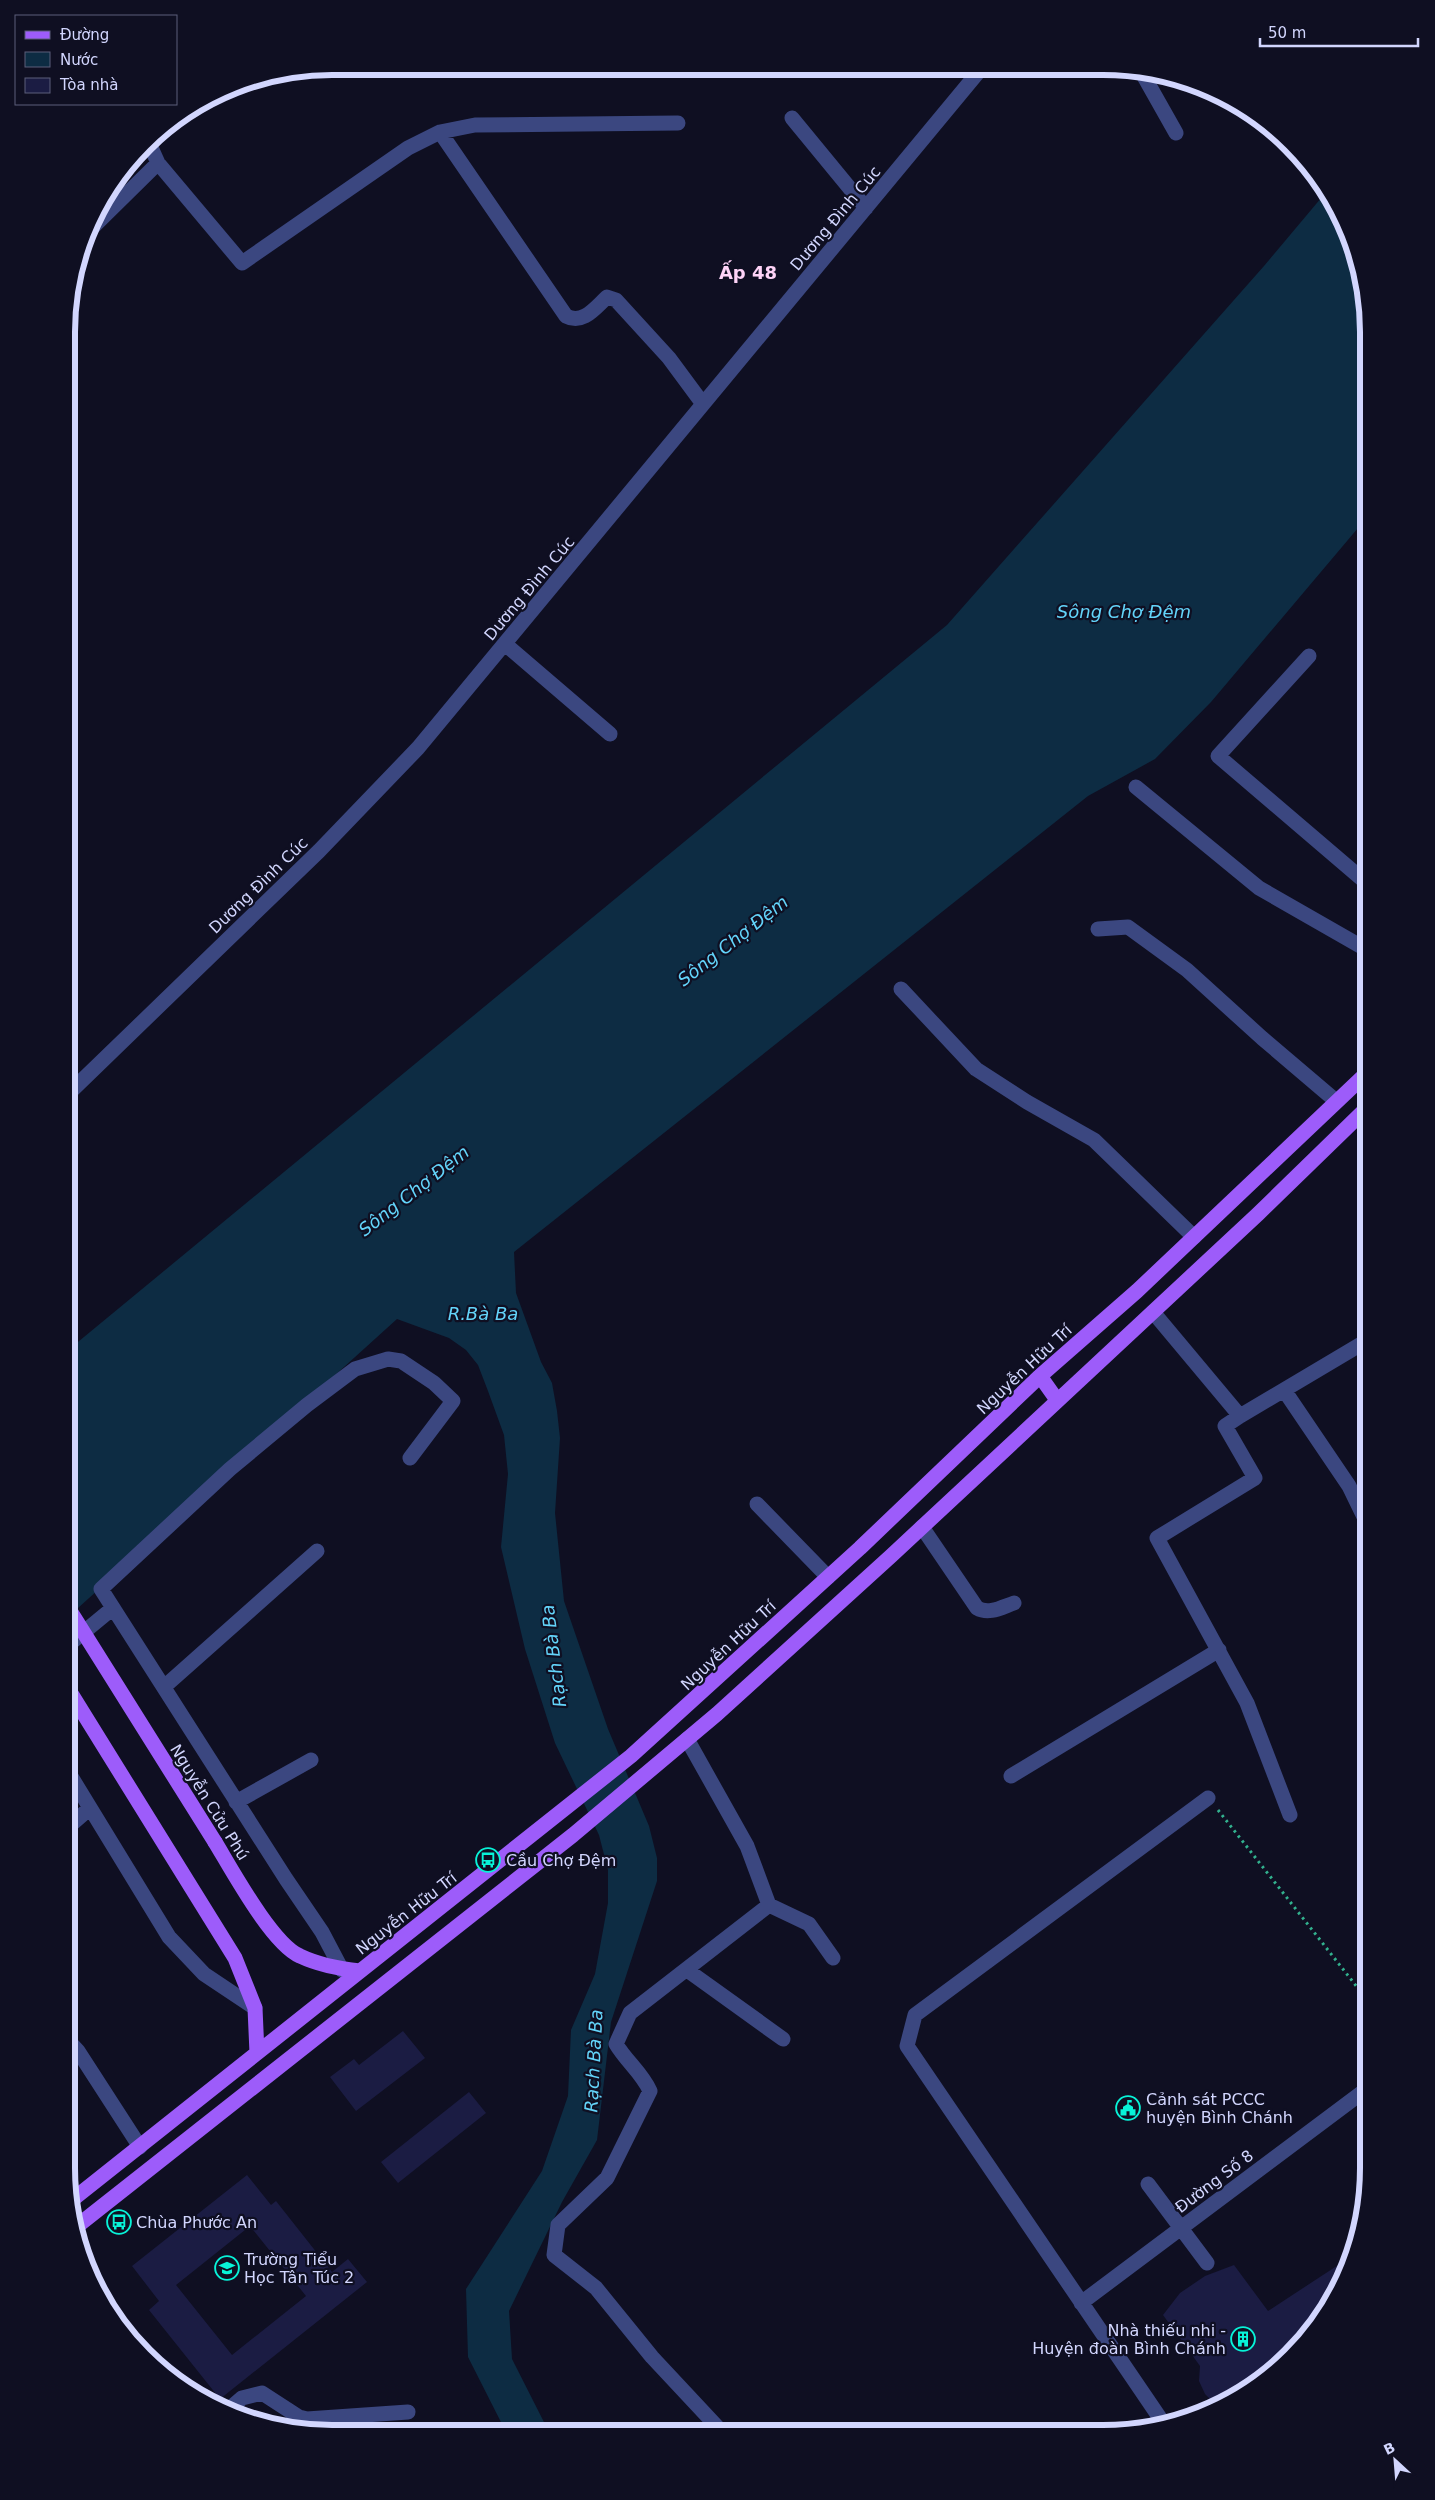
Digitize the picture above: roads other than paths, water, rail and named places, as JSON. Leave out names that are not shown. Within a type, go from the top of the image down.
[{"type":"main road","name":"Nguyễn Hữu Trí","points":[[77,2196],[632,1756],[828,1577],[1040,1376],[1137,1291],[1360,1078]]},
{"type":"main road","points":[[81,2223],[573,1835],[717,1714],[922,1527],[1258,1214],[1360,1114]]},
{"type":"main road","points":[[1040,1376],[1057,1400]]},
{"type":"main road","name":"Nguyễn Cửu Phú","points":[[75,1619],[273,1932],[299,1956],[342,1970],[360,1971]]},
{"type":"main road","points":[[75,1700],[235,1958],[255,2008],[257,2053]]},
{"type":"street","name":"Dương Đình Cúc","points":[[75,1087],[319,851],[418,748],[976,75]]},
{"type":"street","points":[[1145,79],[1176,133]]},
{"type":"street","points":[[792,118],[866,208]]},
{"type":"street","points":[[152,149],[158,163],[242,263],[408,148],[440,132],[475,124],[678,123]]},
{"type":"street","points":[[440,132],[566,316],[574,320],[582,319],[607,297],[616,300],[669,358],[703,404]]},
{"type":"street","points":[[102,218],[158,163]]},
{"type":"street","points":[[504,644],[610,734]]},
{"type":"street","points":[[1309,656],[1218,756],[1360,877]]},
{"type":"street","points":[[1136,787],[1259,888],[1360,946]]},
{"type":"street","points":[[1098,929],[1128,927],[1187,970],[1336,1101]]},
{"type":"street","points":[[901,989],[976,1068],[1027,1102],[1094,1140],[1194,1237]]},
{"type":"street","points":[[1153,1312],[1240,1416]]},
{"type":"street","points":[[1290,1815],[1246,1703],[1157,1538],[1256,1478],[1225,1426],[1360,1345]]},
{"type":"street","points":[[342,1970],[322,1932],[236,1802],[101,1589],[230,1469],[307,1405],[355,1369],[388,1359],[401,1361],[434,1383],[453,1401],[410,1458]]},
{"type":"street","points":[[1284,1390],[1349,1486],[1360,1508]]},
{"type":"street","points":[[757,1504],[828,1577]]},
{"type":"street","points":[[922,1527],[977,1608],[983,1612],[992,1611],[1014,1603]]},
{"type":"street","points":[[164,1687],[317,1551]]},
{"type":"street","points":[[75,1640],[114,1608]]},
{"type":"street","points":[[1011,1776],[1219,1650]]},
{"type":"street","points":[[687,1739],[747,1846],[769,1905],[809,1924],[833,1958]]},
{"type":"street","points":[[236,1802],[311,1760]]},
{"type":"street","points":[[75,1783],[170,1937],[204,1974],[255,2008]]},
{"type":"street","points":[[1160,2418],[907,2046],[915,2015],[1208,1798]]},
{"type":"street","points":[[75,1821],[90,1808]]},
{"type":"street","points":[[716,2425],[652,2357],[596,2288],[554,2255],[558,2225],[607,2178],[650,2091],[645,2080],[624,2059],[616,2044],[630,2013],[769,1905]]},
{"type":"street","points":[[687,1970],[784,2039]]},
{"type":"street","points":[[75,2048],[140,2147]]},
{"type":"street","name":"Đường Số 8","points":[[1081,2303],[1360,2094]]},
{"type":"street","points":[[1148,2184],[1207,2263]]},
{"type":"street","points":[[234,2405],[242,2398],[262,2393],[299,2417],[307,2419],[408,2412]]},
{"type":"water","name":"Sông Chợ Đệm","points":[[1322,197],[1346,249],[1358,298],[1360,332],[1360,526],[1211,702],[1155,759],[1088,796],[514,1252],[516,1293],[541,1362],[552,1383],[557,1411],[560,1438],[555,1513],[564,1601],[608,1729],[649,1826],[657,1858],[657,1881],[611,2022],[597,2140],[562,2202],[509,2311],[512,2359],[545,2425],[502,2425],[468,2357],[466,2289],[542,2171],[568,2096],[571,2030],[595,1974],[608,1903],[608,1870],[599,1835],[555,1743],[525,1649],[501,1547],[508,1474],[504,1435],[478,1365],[466,1350],[449,1338],[397,1319],[75,1611],[75,1344],[947,625],[1264,266]]},
{"type":"place","name":"Cầu Chợ Đệm","points":[[488,1860]]},
{"type":"place","name":"Cảnh sát PCCC huyện Bình Chánh","points":[[1128,2108]]},
{"type":"place","name":"Chùa Phước An","points":[[119,2222]]},
{"type":"place","name":"Trường Tiểu Học Tân Túc 2","points":[[227,2268]]},
{"type":"place","name":"Nhà thiếu nhi - Huyện đoàn Bình Chánh","points":[[1243,2339]]},
{"type":"district","name":"Ấp 48","points":[[748,273]]},
{"type":"water label","name":"R.Bà Ba","points":[[483,1314]]},
{"type":"water label","name":"Rạch Bà Ba","points":[[554,1656]]},
{"type":"water label","name":"Rạch Bà Ba","points":[[594,2061]]}]
